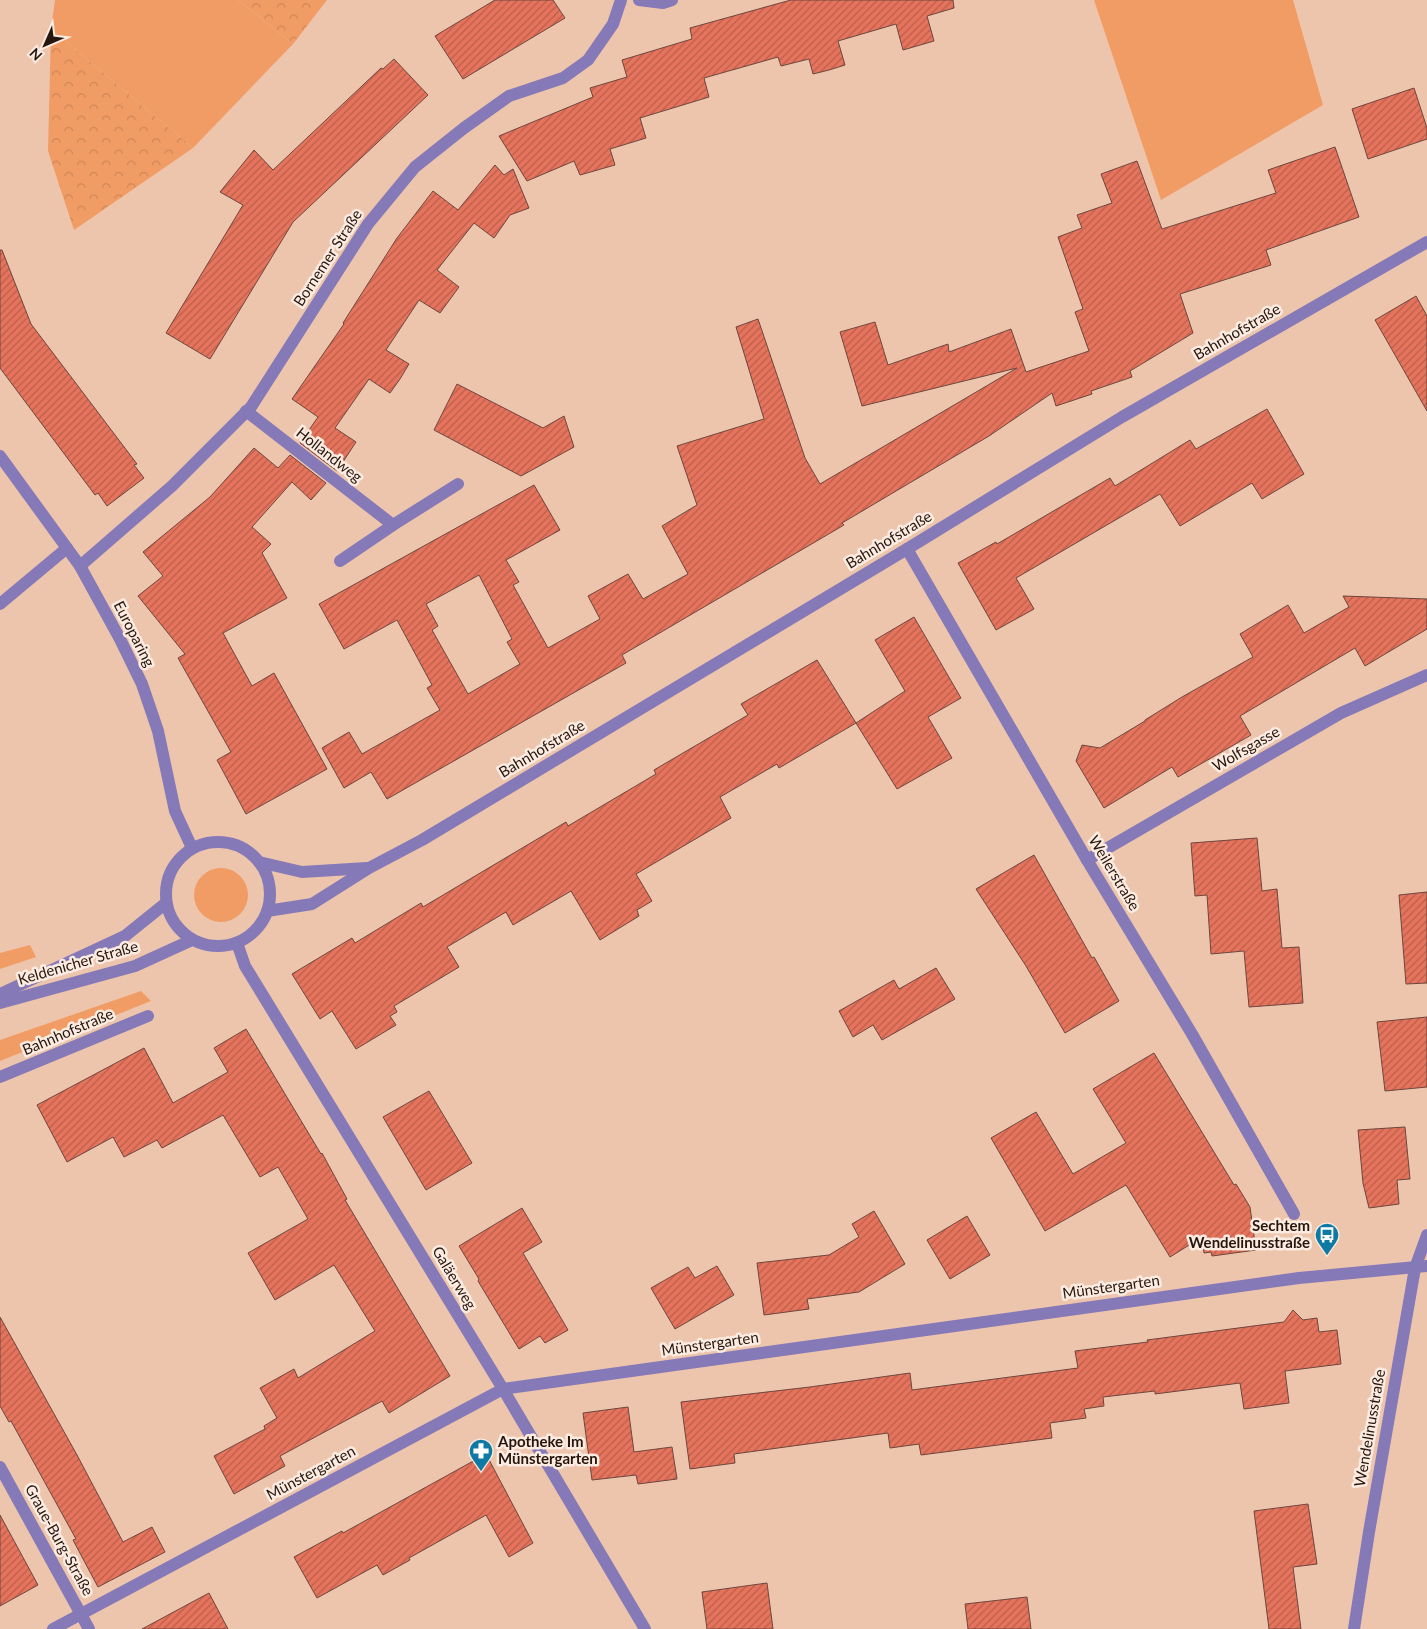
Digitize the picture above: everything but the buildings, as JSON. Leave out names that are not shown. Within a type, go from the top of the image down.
[{"type":"street","name":"Bornemer Straße","points":[[80,566],[172,486],[251,407],[368,224],[415,167],[464,128],[509,96],[563,78],[588,60],[613,24],[621,0]]},
{"type":"street","points":[[639,0],[663,3],[672,0]]},
{"type":"street","name":"Bahnhofstraße","points":[[267,911],[312,904],[369,868],[422,840],[907,549],[1122,417],[1427,242]]},
{"type":"street","name":"Hollandweg","points":[[246,411],[393,525]]},
{"type":"street","name":"Europaring","points":[[0,456],[80,566],[120,639],[142,684],[158,731],[174,811],[192,848]]},
{"type":"street","points":[[340,561],[458,484]]},
{"type":"street","points":[[0,604],[67,548]]},
{"type":"street","name":"Weilerstraße","points":[[907,549],[1087,860],[1192,1034],[1294,1214]]},
{"type":"street","name":"Wolfsgasse","points":[[1087,860],[1341,713],[1427,675]]},
{"type":"street","name":"Bahnhofstraße","points":[[192,848],[206,843],[221,842],[236,845],[249,852],[259,862],[302,872],[369,868]]},
{"type":"street","points":[[192,848],[179,859],[170,872],[166,883],[166,903],[171,918],[180,930],[192,940],[206,946],[222,946],[237,943],[250,936],[260,925],[267,911],[270,895],[267,878],[259,862]]},
{"type":"street","name":"Keldenicher Straße","points":[[0,994],[124,936],[166,903]]},
{"type":"street","name":"Keldenicher Straße","points":[[0,1003],[135,966],[192,940]]},
{"type":"street","name":"Galäerweg","points":[[237,943],[245,966],[503,1389],[645,1629]]},
{"type":"street","name":"Bahnhofstraße","points":[[0,1077],[148,1016]]},
{"type":"street","name":"Wendelinusstraße","points":[[1354,1629],[1369,1532],[1427,1235]]},
{"type":"street","name":"Münstergarten","points":[[53,1629],[503,1389],[1299,1278],[1421,1267]]},
{"type":"street","name":"Graue-Burg-Straße","points":[[0,1467],[89,1629]]},
{"type":"green space","points":[[55,0],[238,0],[293,44],[193,148],[51,29]]},
{"type":"green space","points":[[238,0],[327,0],[293,44]]},
{"type":"green space","points":[[1094,0],[1293,0],[1323,105],[1161,200]]},
{"type":"green space","points":[[51,29],[193,148],[74,230],[48,151]]},
{"type":"green space","points":[[216,868],[226,868],[236,872],[244,880],[248,895],[244,910],[236,918],[226,922],[216,922],[206,918],[198,910],[194,900],[194,890],[198,880],[206,872]]},
{"type":"green space","points":[[30,945],[36,957],[0,969],[0,953]]},
{"type":"green space","points":[[141,991],[151,1001],[0,1061],[0,1040]]},
{"type":"place","name":"Sechtem Wendelinusstraße","points":[[1327,1256]]},
{"type":"place","name":"Apotheke Im Münstergarten","points":[[481,1472]]}]
